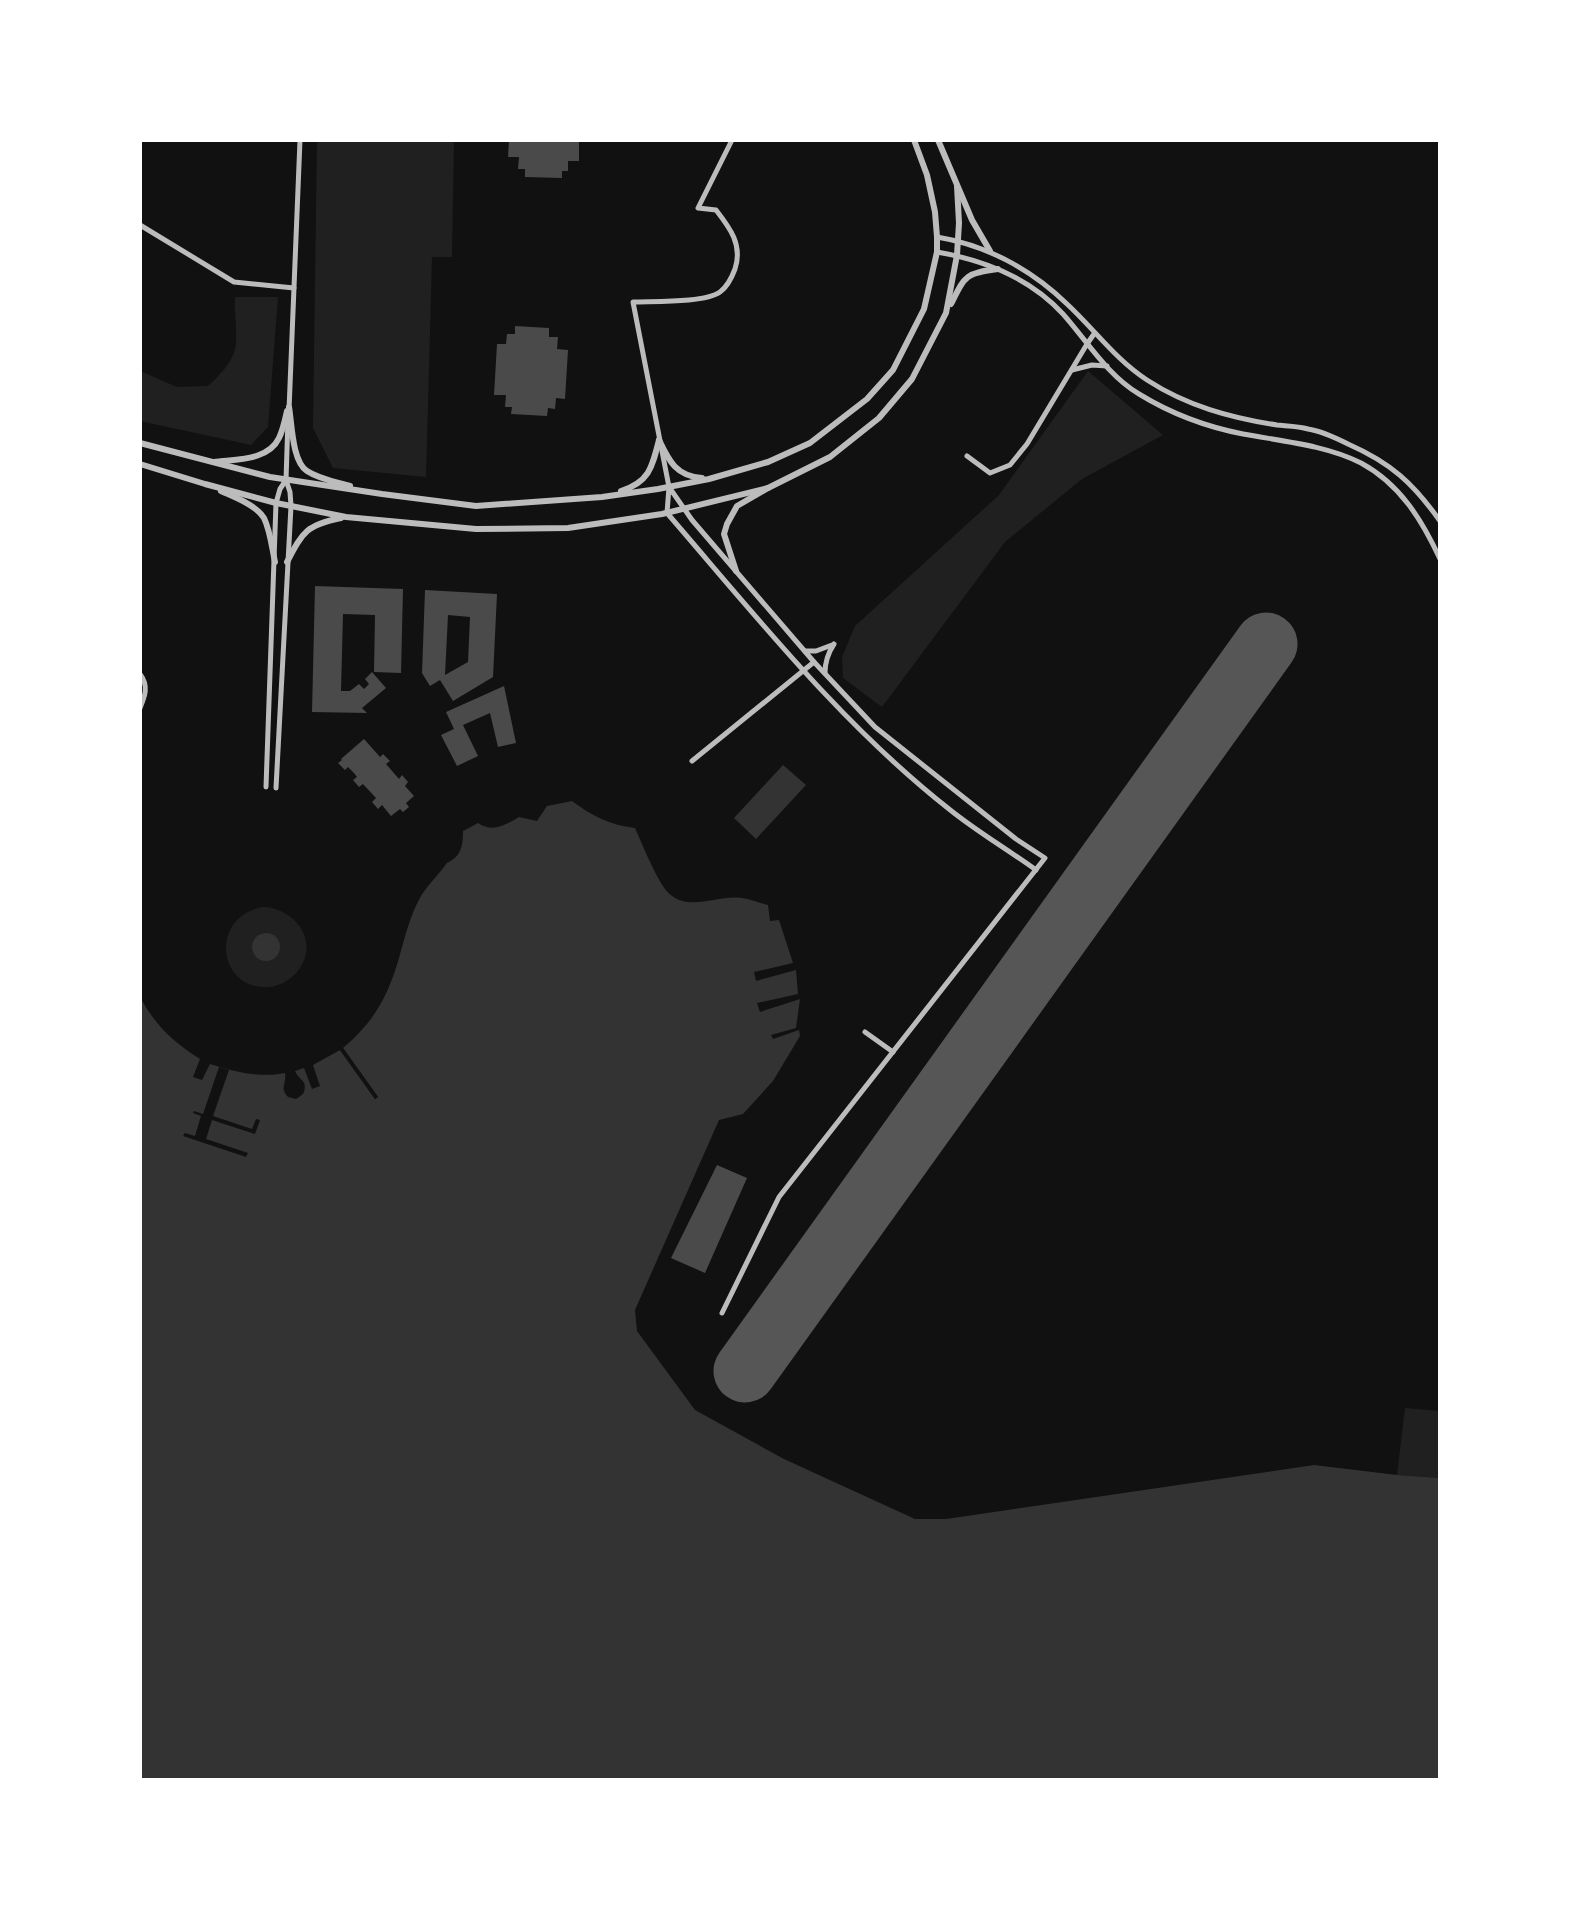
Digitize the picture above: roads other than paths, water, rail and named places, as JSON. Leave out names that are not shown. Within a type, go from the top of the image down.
[{"type":"street","points":[[276,788],[291,506],[286,480],[300,140]]},
{"type":"street","points":[[732,140],[698,208],[716,210],[738,244],[737,262],[732,277],[720,293],[696,299],[633,302],[669,487],[667,513],[803,671],[874,743],[949,810],[1036,870]]},
{"type":"street","points":[[140,443],[286,480],[476,506],[602,497],[669,487],[768,462],[810,443],[867,399],[892,369],[924,309],[937,252],[937,237],[927,175],[914,140]]},
{"type":"street","points":[[938,140],[978,233],[990,251]]},
{"type":"street","points":[[946,313],[959,241],[957,186]]},
{"type":"street","points":[[140,225],[233,282],[294,288]]},
{"type":"street","points":[[937,237],[990,251],[1042,281],[1094,334],[1146,380],[1186,402],[1228,416],[1310,429],[1370,453],[1397,472],[1421,495],[1440,521]]},
{"type":"street","points":[[937,252],[957,255],[998,269],[1039,292],[1117,377],[1137,394],[1169,410],[1209,426],[1320,450],[1360,463],[1387,481],[1414,510],[1440,559]]},
{"type":"street","points":[[736,571],[724,534],[737,506],[830,457],[879,418],[912,379],[963,280],[971,274],[998,269]]},
{"type":"street","points":[[967,456],[990,473],[1010,465],[1027,444],[1094,334]]},
{"type":"street","points":[[1071,370],[1092,365],[1107,366]]},
{"type":"street","points":[[208,462],[256,457],[267,451],[278,440],[289,407]]},
{"type":"street","points":[[289,407],[296,457],[300,465],[308,472],[321,477],[382,494]]},
{"type":"street","points":[[659,440],[670,463],[680,472],[694,478],[709,479]]},
{"type":"street","points":[[602,497],[634,487],[643,480],[652,467],[659,440]]},
{"type":"street","points":[[140,464],[276,503],[346,517],[486,529],[568,528],[667,513],[768,488]]},
{"type":"street","points":[[266,787],[276,503],[286,480]]},
{"type":"street","points":[[205,484],[261,514],[275,562]]},
{"type":"street","points":[[669,487],[683,509],[814,662],[875,727],[1045,859],[779,1197],[722,1313]]},
{"type":"street","points":[[287,562],[303,534],[312,526],[346,517]]},
{"type":"street","points":[[805,651],[834,644],[827,658],[825,673]]},
{"type":"street","points":[[692,761],[814,662]]},
{"type":"street","points":[[140,674],[145,681],[146,691],[140,708]]},
{"type":"street","points":[[865,1032],[893,1052]]}]
